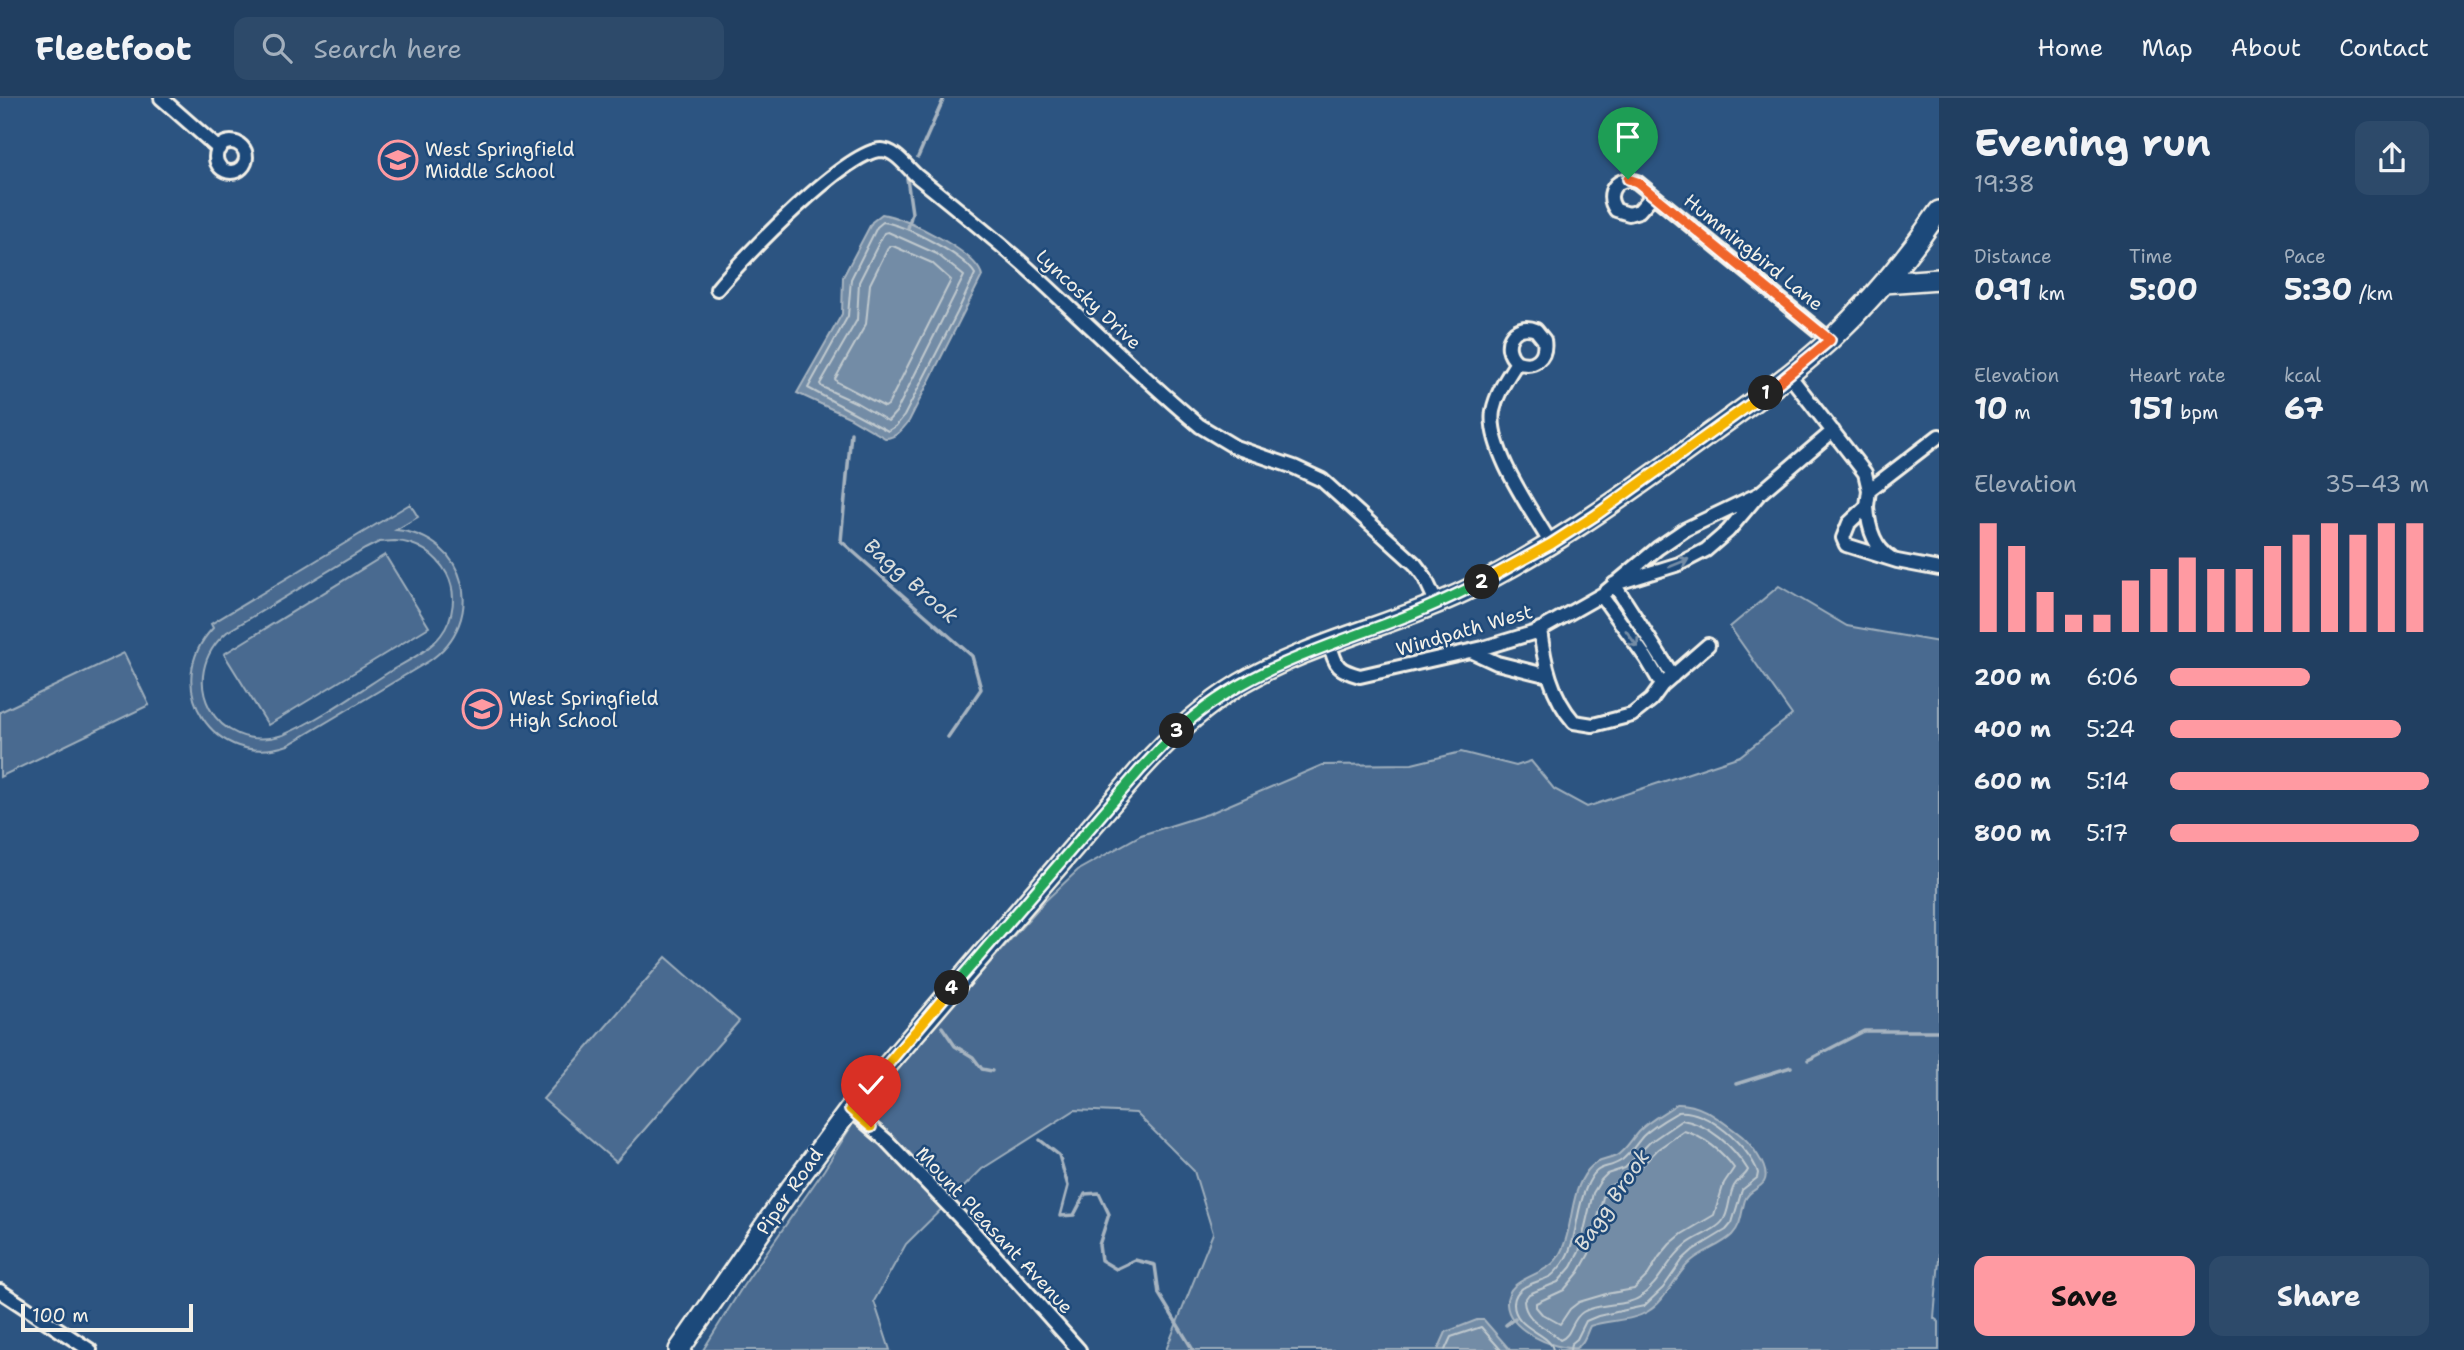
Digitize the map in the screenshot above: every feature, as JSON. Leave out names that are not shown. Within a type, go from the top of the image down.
[{"type":"main road","name":"Piper Road","points":[[679,1350],[850,1109],[1140,770],[1175,734],[1210,704],[1239,685],[1276,666],[1437,604],[1494,576],[1551,544],[1631,491],[1789,375],[1830,340],[1884,283],[1939,211]]},
{"type":"main road","points":[[1884,283],[1939,279]]},
{"type":"street","points":[[161,98],[219,149]]},
{"type":"street","name":"Lyncosky Drive","points":[[717,289],[766,236],[818,189],[855,159],[884,150],[894,155],[1006,249],[1200,426],[1235,447],[1294,467],[1322,480],[1415,564],[1424,576],[1437,604]]},
{"type":"street","name":"Hummingbird Lane","points":[[1653,195],[1830,340]]},
{"type":"street","points":[[1517,362],[1496,401],[1493,432],[1506,465],[1551,544]]},
{"type":"street","points":[[1789,375],[1866,473],[1869,524],[1874,539],[1883,552],[1897,561]]},
{"type":"street","name":"Windpath West","points":[[1614,584],[1679,564],[1706,550],[1728,531],[1759,494],[1833,431]]},
{"type":"street","points":[[1869,490],[1939,436]]},
{"type":"street","name":"Windpath West","points":[[1330,645],[1338,667],[1360,676],[1471,651],[1540,629],[1601,594],[1686,529],[1759,494]]},
{"type":"street","points":[[1867,506],[1849,523],[1844,533],[1844,542],[1852,548],[1897,561],[1939,569]]},
{"type":"street","points":[[1614,584],[1672,677]]},
{"type":"street","points":[[1601,594],[1662,685]]},
{"type":"street","points":[[1540,629],[1544,663],[1565,712],[1574,722],[1593,725],[1632,715],[1708,645]]},
{"type":"street","points":[[1471,651],[1497,663],[1549,676]]},
{"type":"street","name":"Mount Pleasant Avenue","points":[[850,1109],[886,1140],[971,1229],[1079,1350]]},
{"type":"street","points":[[0,1292],[90,1350]]},
{"type":"shaded area","points":[[410,504],[418,517],[396,530],[421,536],[440,548],[454,564],[462,583],[463,604],[459,625],[447,644],[429,661],[288,745],[261,750],[237,746],[218,734],[202,718],[193,697],[192,674],[198,650],[213,628],[211,624]],"holes":[[[379,542],[403,542],[432,555],[443,567],[450,581],[453,605],[449,621],[436,641],[417,656],[337,706],[283,735],[259,738],[238,734],[221,724],[210,708],[203,690],[204,670],[211,650],[227,632],[365,549]]]},
{"type":"shaded area","points":[[385,555],[429,627],[268,725],[224,654]]},
{"type":"shaded area","points":[[1779,586],[1847,626],[1939,642],[1939,1260],[1934,1318],[1939,1322],[1939,1350],[1166,1350],[1213,1233],[1194,1171],[1136,1113],[1075,1110],[982,1169],[906,1244],[874,1301],[890,1350],[703,1350],[865,1104],[1043,903],[1078,870],[1141,835],[1208,814],[1322,765],[1412,764],[1461,752],[1516,766],[1531,761],[1554,789],[1587,807],[1740,756],[1792,715],[1730,627]]},
{"type":"shaded area","points":[[124,653],[149,705],[0,777],[0,712]]},
{"type":"shaded area","points":[[666,957],[739,1021],[616,1162],[543,1099]]},
{"type":"water","points":[[882,214],[923,229],[955,247],[968,257],[982,276],[909,421],[902,430],[889,438],[797,393],[842,314],[843,277],[872,222]]},
{"type":"water","points":[[1677,1104],[1694,1106],[1717,1118],[1753,1148],[1762,1163],[1766,1176],[1764,1182],[1747,1197],[1735,1231],[1693,1260],[1659,1302],[1647,1312],[1590,1326],[1583,1341],[1576,1348],[1544,1342],[1533,1336],[1515,1322],[1509,1313],[1508,1295],[1512,1288],[1556,1260],[1566,1239],[1577,1191],[1588,1170],[1597,1162],[1619,1154],[1642,1128]]},
{"type":"water","points":[[1477,1320],[1484,1320],[1510,1350],[1438,1350],[1446,1332]]},
{"type":"waterway","name":"Bagg Brook","points":[[918,157],[944,98]]},
{"type":"waterway","name":"Bagg Brook","points":[[907,178],[912,213],[908,228]]},
{"type":"waterway","name":"Bagg Brook","points":[[851,433],[841,541],[972,656],[981,689],[948,737]]},
{"type":"waterway","name":"Bagg Brook","points":[[942,1027],[955,1046],[973,1057],[982,1069],[992,1071]]},
{"type":"waterway","name":"Bagg Brook","points":[[1808,1060],[1864,1031],[1939,1031]]},
{"type":"waterway","name":"Bagg Brook","points":[[1736,1084],[1791,1067]]},
{"type":"waterway","name":"Bagg Brook","points":[[1040,1140],[1059,1155],[1068,1186],[1060,1216],[1074,1215],[1085,1194],[1099,1193],[1109,1214],[1099,1245],[1101,1260],[1116,1269],[1135,1260],[1155,1265],[1159,1294],[1193,1350]]},
{"type":"waterway","name":"Bagg Brook","points":[[1506,1325],[1515,1318]]},
{"type":"place","name":"West Springfield Middle School","points":[[398,160]]},
{"type":"place","name":"West Springfield High School","points":[[482,709]]},
{"type":"route","points":[[871,1127],[850,1109],[1140,770],[1197,714],[1251,678],[1431,606],[1494,576],[1551,544],[1631,491],[1758,399],[1830,340],[1637,182],[1628,179]]}]
